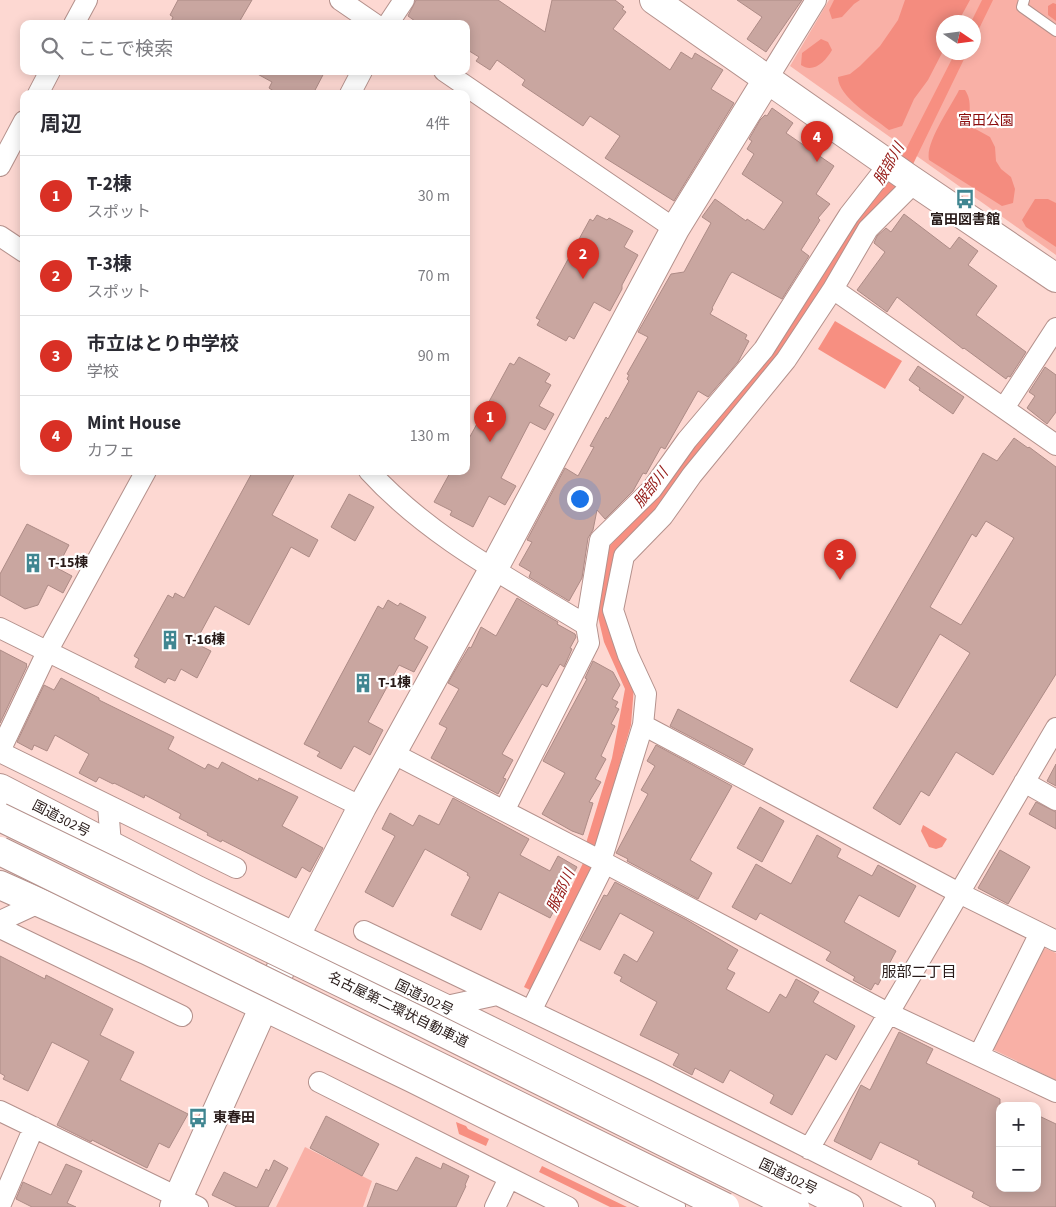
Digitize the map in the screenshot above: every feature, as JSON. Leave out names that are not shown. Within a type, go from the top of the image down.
[{"type":"main road","points":[[654,0],[1056,278]]},
{"type":"main road","points":[[183,1204],[263,1007],[296,937],[362,808],[494,568],[675,229],[768,78]]},
{"type":"main road","name":"国道302号","points":[[0,788],[197,890],[442,1007],[849,1207]]},
{"type":"main road","name":"名古屋第二環状自動車道","points":[[0,817],[412,1016],[795,1207]]},
{"type":"main road","points":[[0,851],[724,1207]]},
{"type":"main road","points":[[0,885],[146,950],[412,1078],[671,1207]]},
{"type":"street","points":[[76,20],[87,0]]},
{"type":"street","points":[[340,0],[369,20]]},
{"type":"street","points":[[391,20],[404,0]]},
{"type":"street","points":[[768,78],[816,0]]},
{"type":"street","points":[[40,90],[48,75]]},
{"type":"street","points":[[352,90],[360,75]]},
{"type":"street","points":[[450,75],[675,229]]},
{"type":"street","points":[[0,166],[20,128]]},
{"type":"street","points":[[504,811],[589,643],[598,614],[624,556],[662,516],[692,475],[786,360],[833,289],[868,229],[904,174]]},
{"type":"street","points":[[598,614],[600,540],[652,489],[687,440],[764,349],[849,215],[904,174]]},
{"type":"street","points":[[0,236],[20,249]]},
{"type":"street","points":[[833,289],[1056,445]]},
{"type":"street","points":[[1004,408],[1056,328]]},
{"type":"street","points":[[144,475],[47,652],[0,752],[236,868]]},
{"type":"street","points":[[373,475],[434,530],[494,568],[598,614],[628,655],[646,694],[643,725],[603,862],[531,1011]]},
{"type":"street","points":[[0,628],[362,808]]},
{"type":"street","points":[[643,725],[959,893],[1048,937],[979,1055]]},
{"type":"street","points":[[809,1149],[1056,728]]},
{"type":"street","points":[[392,753],[888,1013],[1056,1092]]},
{"type":"street","points":[[1024,782],[1056,800]]},
{"type":"street","points":[[108,806],[111,845]]},
{"type":"street","points":[[0,921],[41,902]]},
{"type":"street","points":[[0,928],[182,1016]]},
{"type":"street","points":[[364,931],[656,1071],[925,1207]]},
{"type":"street","points":[[442,1007],[497,995]]},
{"type":"street","points":[[319,1082],[568,1207]]},
{"type":"street","points":[[0,1111],[183,1204]]},
{"type":"street","points":[[0,1206],[34,1127]]},
{"type":"street","points":[[495,1207],[509,1178]]},
{"type":"lane","points":[[1024,0],[1022,7],[1056,31]]},
{"type":"green space","name":"富田公園","points":[[829,0],[1056,0],[1056,255],[790,66]]},
{"type":"green space","points":[[1045,948],[1056,953],[1056,1080],[994,1050],[991,1043],[1039,951]]},
{"type":"green space","points":[[305,1147],[372,1181],[363,1207],[276,1207]]},
{"type":"shaded area","points":[[834,0],[860,0],[842,17],[832,19],[829,10]]},
{"type":"shaded area","points":[[905,0],[970,0],[962,15],[936,15],[936,60],[938,60],[928,80],[914,99],[902,126],[889,130],[850,99],[840,85],[838,77],[850,74],[860,66],[880,46],[898,20]]},
{"type":"shaded area","points":[[982,0],[993,0],[981,25],[981,15],[974,15]]},
{"type":"shaded area","points":[[1053,3],[1056,4],[1056,21],[1048,15],[1048,6]]},
{"type":"shaded area","points":[[821,39],[828,42],[832,50],[826,58],[814,67],[810,68],[801,65],[802,53]]},
{"type":"shaded area","points":[[951,60],[964,60],[900,191],[782,355],[658,511],[615,554],[634,686],[631,725],[597,843],[593,870],[532,991],[524,987],[583,863],[587,840],[612,758],[625,689],[604,642],[595,604],[606,550],[657,494],[856,220],[883,186],[905,151]]},
{"type":"shaded area","points":[[959,90],[965,90],[969,99],[970,126],[990,137],[995,147],[996,161],[1001,169],[1011,177],[1015,189],[1013,203],[1002,206],[929,160],[931,144],[935,134]]},
{"type":"shaded area","points":[[1035,199],[1048,199],[1056,203],[1056,247],[1026,227],[1022,220]]},
{"type":"shaded area","points":[[835,321],[902,361],[885,389],[818,349]]},
{"type":"shaded area","points":[[923,825],[947,839],[942,847],[936,849],[929,847],[921,831]]},
{"type":"shaded area","points":[[456,1122],[489,1139],[486,1146],[459,1134]]},
{"type":"shaded area","points":[[542,1166],[627,1207],[610,1207],[539,1172]]},
{"type":"building","points":[[178,0],[252,0],[240,20],[172,20],[173,17],[170,15]]},
{"type":"building","points":[[416,0],[498,0],[545,32],[552,0],[615,0],[624,7],[622,9],[626,12],[613,29],[670,70],[681,52],[692,59],[695,53],[723,70],[711,89],[734,103],[674,201],[605,158],[620,136],[590,116],[583,126],[522,85],[525,80],[497,60],[490,70],[476,61],[479,57],[470,51],[470,20],[414,20],[408,16]]},
{"type":"building","points":[[737,0],[802,0],[766,52],[747,39],[762,17]]},
{"type":"building","points":[[259,75],[323,75],[315,90],[272,90],[269,88],[272,82]]},
{"type":"building","points":[[772,108],[793,123],[786,133],[834,166],[816,194],[830,204],[818,218],[820,220],[801,250],[809,256],[782,299],[732,272],[729,276],[710,314],[747,335],[745,339],[749,341],[738,362],[708,397],[698,391],[665,449],[661,447],[646,474],[643,473],[633,491],[605,519],[597,510],[593,530],[588,538],[582,578],[569,601],[529,577],[531,572],[519,565],[532,542],[527,540],[565,468],[578,476],[594,447],[590,446],[606,417],[608,419],[629,381],[627,379],[629,375],[627,374],[648,337],[638,332],[671,274],[684,272],[711,223],[702,217],[715,199],[746,221],[747,219],[764,230],[783,202],[742,174],[754,154],[747,149],[752,141],[749,139],[760,120],[765,115],[767,116]]},
{"type":"building","points":[[904,214],[950,249],[959,237],[978,251],[968,265],[997,286],[976,315],[1026,352],[1010,377],[1008,376],[1006,379],[963,349],[897,297],[887,312],[857,290],[885,252],[874,243],[877,236],[886,228],[891,232]]},
{"type":"building","points":[[597,215],[607,220],[609,218],[633,231],[624,247],[638,255],[610,311],[594,302],[574,339],[569,336],[566,341],[537,325],[540,320],[536,318],[590,219],[593,221]]},
{"type":"building","points":[[519,357],[550,374],[545,382],[551,385],[539,406],[554,414],[545,430],[530,422],[501,478],[516,486],[505,505],[489,496],[473,527],[450,515],[452,511],[434,502],[449,475],[470,475],[470,437],[510,363],[514,365]]},
{"type":"building","points":[[918,366],[964,397],[953,414],[919,390],[920,388],[909,380]]},
{"type":"building","points":[[1045,367],[1056,375],[1056,412],[1047,424],[1027,408],[1035,396],[1029,392]]},
{"type":"building","points":[[1014,438],[1056,467],[1056,674],[993,775],[956,752],[929,796],[921,791],[900,825],[873,808],[970,653],[940,634],[897,708],[850,681],[983,453],[997,461]],"holes":[[[986,521],[1014,538],[961,625],[930,607],[972,534],[976,537]]]},
{"type":"building","points":[[251,475],[294,475],[272,515],[318,540],[309,557],[291,547],[249,625],[215,606],[195,643],[211,651],[197,678],[181,669],[175,681],[168,678],[165,683],[135,667],[139,659],[134,656],[168,595],[173,598],[175,593],[184,598]]},
{"type":"building","points":[[349,494],[374,507],[355,541],[331,527]]},
{"type":"building","name":"T-15棟","points":[[27,524],[69,545],[57,568],[72,576],[63,593],[48,585],[38,605],[25,609],[0,595],[0,574]]},
{"type":"building","points":[[517,598],[558,622],[557,624],[575,634],[576,637],[564,667],[560,664],[547,687],[542,684],[502,754],[513,760],[503,778],[506,779],[498,794],[431,758],[447,728],[439,724],[459,689],[448,683],[469,647],[471,648],[481,627],[496,636]]},
{"type":"building","name":"T-1棟","points":[[388,600],[398,606],[400,603],[426,617],[414,639],[428,647],[414,672],[399,665],[368,722],[383,730],[370,755],[354,746],[341,769],[317,756],[320,752],[304,744],[378,606],[383,609]]},
{"type":"building","points":[[0,650],[27,664],[27,666],[0,723]]},
{"type":"building","points":[[593,661],[613,672],[620,685],[612,699],[618,702],[615,707],[619,709],[611,724],[615,726],[601,756],[606,759],[595,779],[601,782],[589,802],[593,803],[583,835],[542,814],[565,773],[543,761],[587,679],[585,678]]},
{"type":"building","points":[[61,678],[99,698],[99,700],[174,737],[168,749],[205,769],[208,764],[218,769],[222,762],[258,781],[259,778],[298,797],[282,826],[323,848],[310,872],[302,867],[296,878],[222,840],[221,842],[207,835],[208,833],[179,818],[181,814],[145,795],[144,798],[99,777],[96,782],[79,773],[89,754],[55,735],[47,751],[34,745],[32,750],[17,742],[44,685],[54,690]]},
{"type":"building","points":[[678,709],[753,749],[744,765],[670,726]]},
{"type":"building","points":[[656,745],[732,786],[690,860],[712,873],[698,899],[627,861],[628,859],[616,853],[648,794],[641,790],[655,766],[647,761]]},
{"type":"building","points":[[1056,764],[1056,786],[1047,781]]},
{"type":"building","points":[[453,798],[529,839],[520,855],[550,871],[558,856],[577,867],[550,918],[499,892],[481,930],[451,915],[470,877],[467,875],[468,873],[425,849],[393,907],[365,892],[395,836],[382,829],[390,813],[413,826],[419,815],[439,825]]},
{"type":"building","points":[[1036,802],[1056,812],[1056,829],[1029,814]]},
{"type":"building","points":[[760,807],[784,821],[762,862],[737,848]]},
{"type":"building","points":[[817,835],[841,849],[837,857],[872,876],[878,865],[916,886],[899,917],[859,895],[844,922],[896,951],[878,985],[875,983],[871,990],[853,980],[855,977],[826,960],[831,952],[760,913],[756,920],[732,907],[756,864],[791,884]]},
{"type":"building","points":[[1000,850],[1030,867],[1008,904],[978,888]]},
{"type":"building","points":[[615,882],[687,920],[738,950],[727,969],[735,973],[726,989],[769,1013],[780,994],[786,998],[796,979],[819,992],[813,1002],[855,1026],[836,1060],[826,1054],[792,1115],[770,1103],[774,1095],[730,1070],[723,1083],[695,1068],[692,1075],[673,1065],[679,1054],[640,1035],[657,1002],[620,981],[622,977],[614,973],[624,954],[637,962],[654,932],[620,913],[600,950],[580,940],[604,895],[607,896]]},
{"type":"building","points":[[0,956],[45,979],[46,975],[113,1009],[100,1035],[134,1052],[120,1080],[188,1114],[169,1148],[159,1143],[147,1168],[92,1140],[91,1142],[57,1125],[89,1061],[52,1042],[28,1091],[3,1079],[5,1076],[0,1073]]},
{"type":"building","points":[[899,1032],[933,1049],[926,1063],[1000,1099],[1000,1102],[996,1102],[996,1192],[1041,1192],[1041,1117],[1056,1124],[1056,1207],[991,1207],[972,1197],[974,1192],[918,1164],[919,1161],[880,1142],[871,1160],[834,1141],[861,1085],[870,1090]]},
{"type":"building","points":[[326,1116],[379,1144],[362,1176],[310,1148]]},
{"type":"building","points":[[416,1157],[441,1169],[443,1163],[469,1176],[456,1207],[367,1207],[376,1183],[397,1191]]},
{"type":"building","points":[[274,1160],[288,1168],[268,1207],[237,1207],[212,1195],[224,1172],[257,1188],[266,1169],[269,1171]]},
{"type":"building","points":[[66,1164],[82,1171],[67,1203],[76,1207],[32,1207],[16,1199],[23,1182],[51,1195]]},
{"type":"place","name":"Mint House","points":[[817,162]]},
{"type":"place","name":"富田図書館","points":[[965,199]]},
{"type":"place","name":"T-3棟","points":[[583,279]]},
{"type":"place","name":"T-2棟","points":[[490,442]]},
{"type":"place","name":"T-15棟","points":[[33,563]]},
{"type":"place","name":"市立はとり中学校","points":[[840,580]]},
{"type":"place","name":"T-16棟","points":[[170,640]]},
{"type":"place","name":"T-1棟","points":[[363,683]]},
{"type":"place","name":"東春田","points":[[198,1118]]},
{"type":"district","name":"服部二丁目","points":[[919,972]]},
{"type":"water label","name":"服部川","points":[[889,164]]},
{"type":"water label","name":"服部川","points":[[651,488]]},
{"type":"water label","name":"服部川","points":[[561,891]]}]
